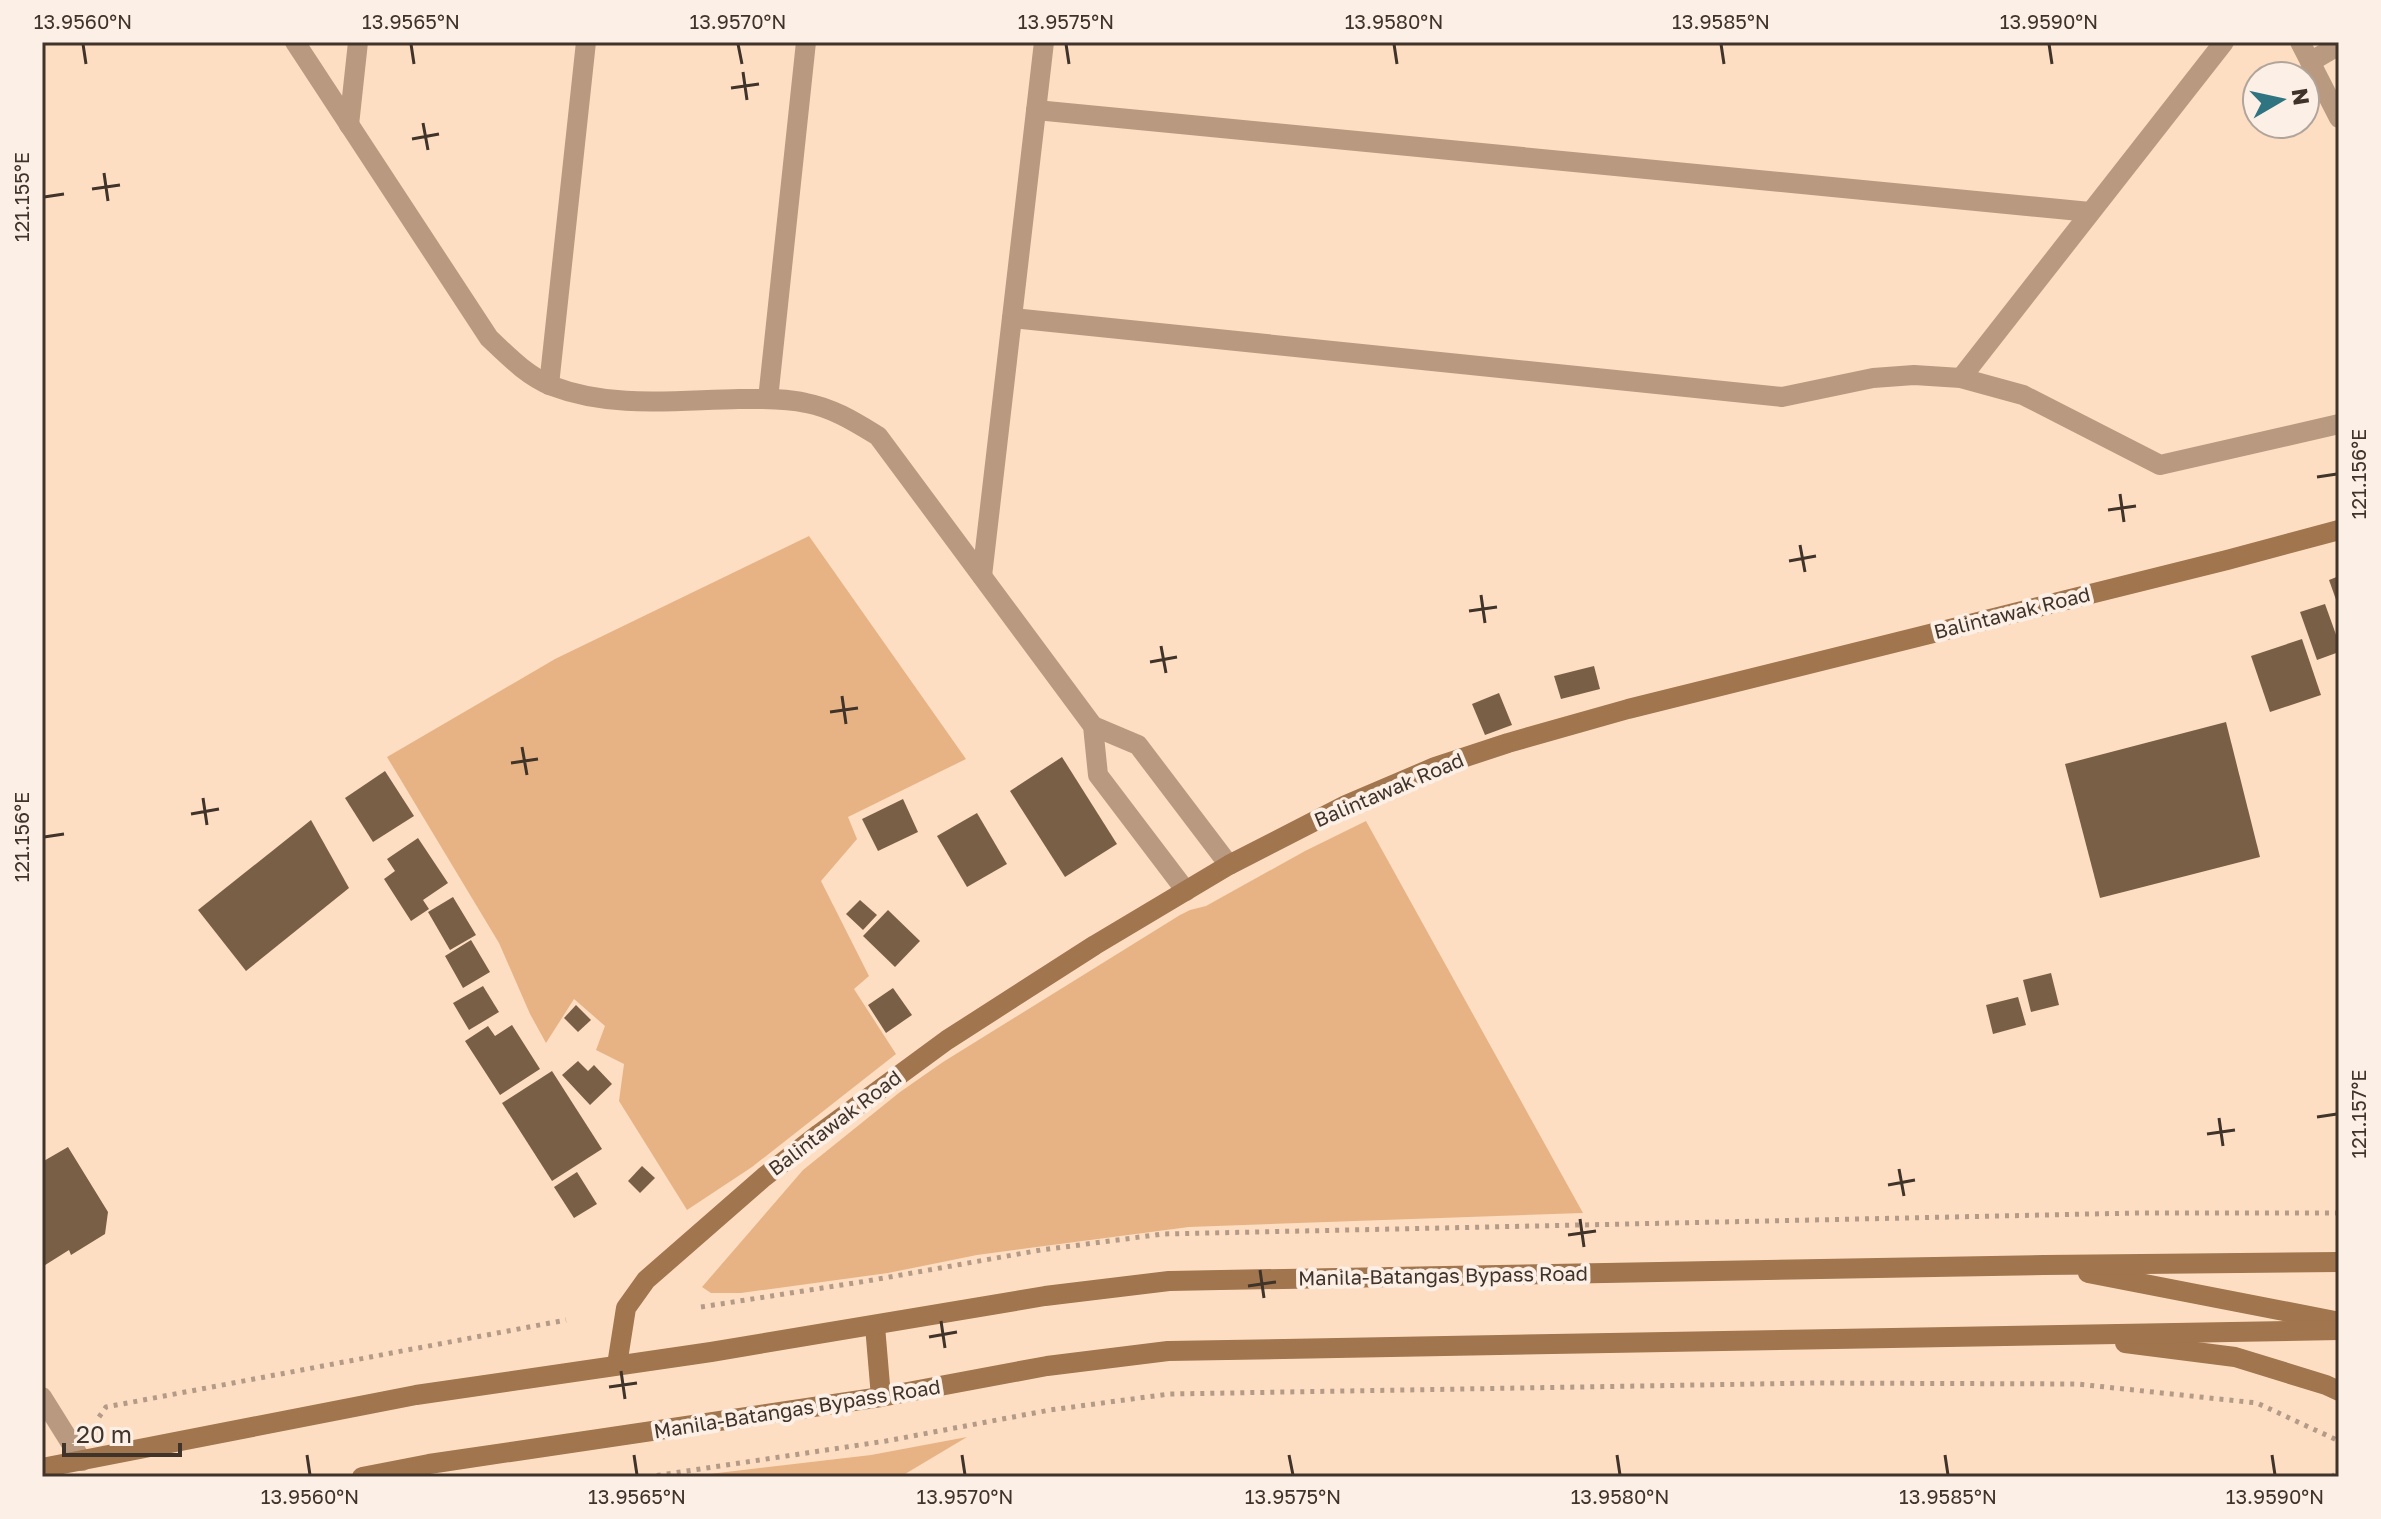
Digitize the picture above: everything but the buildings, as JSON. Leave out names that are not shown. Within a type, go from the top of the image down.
[{"type":"main road","name":"Balintawak Road","points":[[617,1365],[626,1308],[646,1280],[764,1177],[875,1092],[947,1040],[1095,945],[1229,865],[1370,794],[1495,747],[1628,709],[2339,530]]},
{"type":"main road","name":"Manila-Batangas Bypass Road","points":[[42,1468],[416,1395],[875,1326],[1045,1296],[1169,1281],[2339,1262]]},
{"type":"main road","name":"Manila-Batangas Bypass Road","points":[[2044,1265],[2339,1322]]},
{"type":"main road","points":[[875,1326],[881,1397]]},
{"type":"main road","name":"Manila-Batangas Bypass Road","points":[[362,1477],[881,1397],[1047,1366],[1168,1351],[2339,1330]]},
{"type":"main road","name":"Manila-Batangas Bypass Road","points":[[2049,1334],[2235,1357],[2339,1391]]},
{"type":"street","points":[[295,42],[489,338],[516,364],[549,385],[588,396],[638,402],[768,399],[806,403],[846,416],[878,436],[1093,726],[1138,745],[1229,865]]},
{"type":"street","points":[[349,125],[358,42]]},
{"type":"street","points":[[549,385],[586,42]]},
{"type":"street","points":[[768,399],[806,42]]},
{"type":"street","points":[[982,576],[1044,42]]},
{"type":"street","points":[[1961,378],[2224,42]]},
{"type":"street","points":[[2300,42],[2309,60]]},
{"type":"street","points":[[2313,60],[2339,45]]},
{"type":"street","points":[[2321,83],[2339,118]]},
{"type":"street","points":[[1036,110],[2090,212]]},
{"type":"street","points":[[1012,318],[1782,397],[1873,378],[1914,375],[1961,378],[2023,395],[2160,465],[2339,424]]},
{"type":"street","points":[[1093,726],[1098,775],[1186,891]]},
{"type":"street","points":[[42,1397],[82,1461]]},
{"type":"path","points":[[701,1307],[1041,1250],[1163,1234],[2137,1213],[2339,1213]]},
{"type":"path","points":[[99,1417],[106,1407],[566,1320]]},
{"type":"path","points":[[647,1477],[886,1441],[1050,1410],[1169,1394],[1815,1383],[2077,1384],[2257,1403],[2339,1441]]},
{"type":"path","points":[[2332,1477],[2339,1470]]},
{"type":"shaded area","points":[[809,536],[966,759],[848,817],[857,839],[821,881],[869,976],[854,989],[896,1054],[752,1167],[687,1210],[619,1101],[624,1064],[596,1050],[605,1026],[574,999],[546,1043],[499,943],[387,757],[555,659]]},
{"type":"shaded area","points":[[1366,821],[1583,1213],[1189,1227],[977,1255],[888,1273],[741,1293],[711,1293],[702,1287],[803,1170],[900,1092],[1180,915],[1206,906]]},
{"type":"shaded area","points":[[967,1437],[900,1477],[684,1477],[871,1455]]}]
